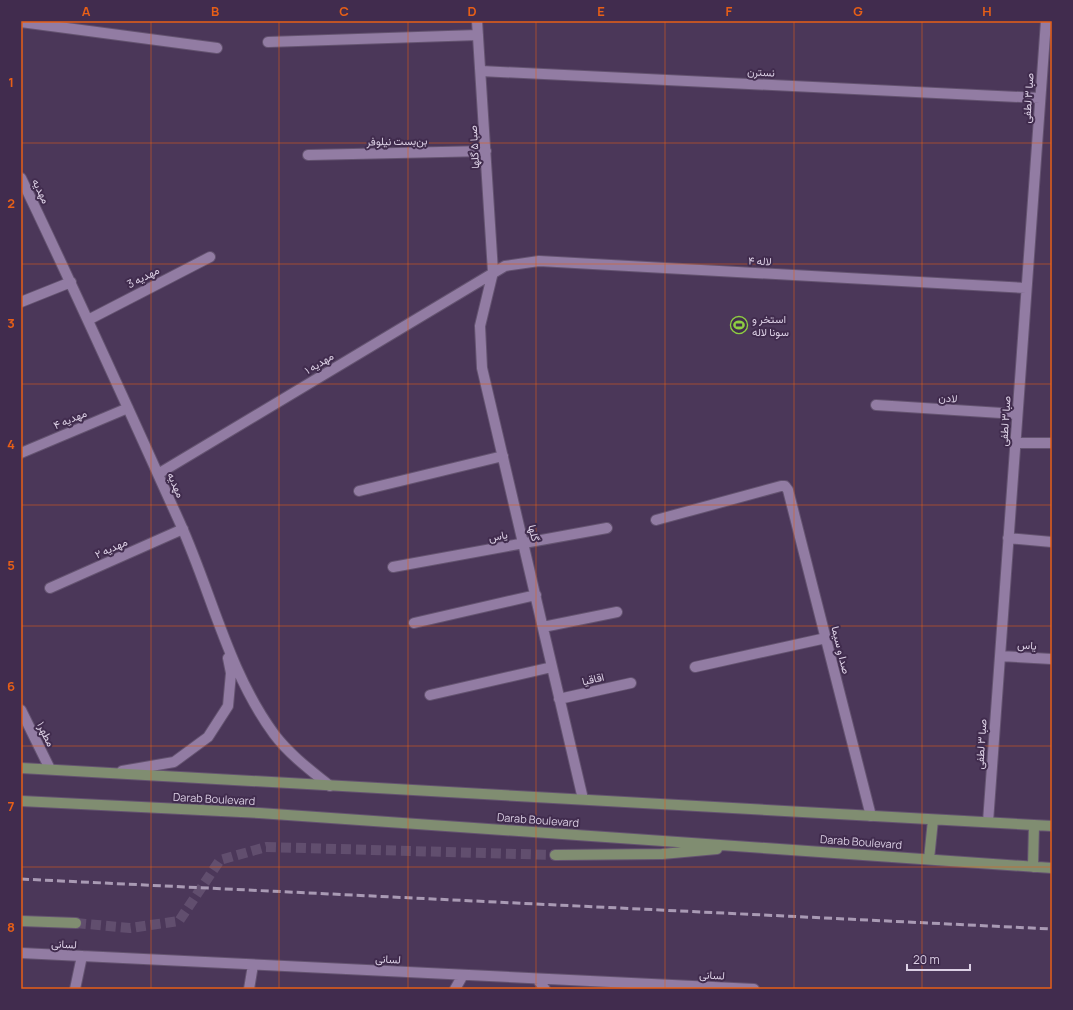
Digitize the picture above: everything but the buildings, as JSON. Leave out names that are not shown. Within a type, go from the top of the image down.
[{"type":"main road","name":"Darab Boulevard","points":[[21,768],[1052,826]]},
{"type":"main road","name":"Darab Boulevard","points":[[21,801],[259,813],[1052,868]]},
{"type":"main road","points":[[929,859],[933,820]]},
{"type":"main road","points":[[1033,867],[1034,825]]},
{"type":"main road","points":[[555,855],[662,854],[748,846]]},
{"type":"main road","points":[[21,921],[76,923]]},
{"type":"street","name":"صبا ۵ گلها","points":[[478,21],[493,272]]},
{"type":"street","name":"صبا ۳ لطفی","points":[[988,822],[1046,21]]},
{"type":"street","points":[[21,22],[217,48]]},
{"type":"street","points":[[268,42],[478,35]]},
{"type":"street","name":"نسترن","points":[[481,71],[1040,98]]},
{"type":"street","name":"بن‌بست نیلوفر","points":[[308,155],[486,151]]},
{"type":"street","name":"مهدیه","points":[[21,178],[71,282],[183,529],[225,640],[249,695],[275,735],[300,762],[330,786]]},
{"type":"street","name":"مهدیه 3","points":[[88,320],[210,257]]},
{"type":"street","name":"لاله ۴","points":[[493,272],[505,266],[539,261],[1026,288]]},
{"type":"street","name":"گلها","points":[[493,272],[480,326],[482,361],[582,799]]},
{"type":"street","name":"مهدیه ۱","points":[[158,474],[493,272]]},
{"type":"street","points":[[21,302],[71,282]]},
{"type":"street","name":"لادن","points":[[876,405],[1018,414]]},
{"type":"street","name":"مهدیه ۴","points":[[21,453],[128,408]]},
{"type":"street","points":[[1015,443],[1052,443]]},
{"type":"street","points":[[359,491],[503,456]]},
{"type":"street","name":"صدا و سیما","points":[[656,520],[781,486],[785,486],[788,490],[871,816]]},
{"type":"street","name":"یاس","points":[[393,567],[607,528]]},
{"type":"street","name":"مهدیه ۲","points":[[50,588],[183,529]]},
{"type":"street","points":[[1008,538],[1052,542]]},
{"type":"street","points":[[414,623],[536,595]]},
{"type":"street","points":[[543,627],[617,612]]},
{"type":"street","points":[[695,667],[826,638]]},
{"type":"street","points":[[111,773],[174,762],[208,737],[228,706],[231,673],[225,640]]},
{"type":"street","name":"یاس","points":[[1000,656],[1052,659]]},
{"type":"street","points":[[430,695],[552,667]]},
{"type":"street","name":"اقاقیا","points":[[560,699],[631,683]]},
{"type":"street","name":"مطهر۱","points":[[21,710],[50,769]]},
{"type":"street","name":"لسانی","points":[[21,953],[754,989]]},
{"type":"street","points":[[75,989],[82,956]]},
{"type":"street","points":[[249,989],[253,965]]},
{"type":"street","points":[[455,989],[463,975]]},
{"type":"street","points":[[537,979],[545,989]]},
{"type":"tunnel","points":[[76,923],[130,928],[179,921],[220,860],[266,847],[555,855]]},
{"type":"railway","points":[[21,879],[1052,929]]},
{"type":"place","name":"استخر و سونا لاله","points":[[739,325]]}]
